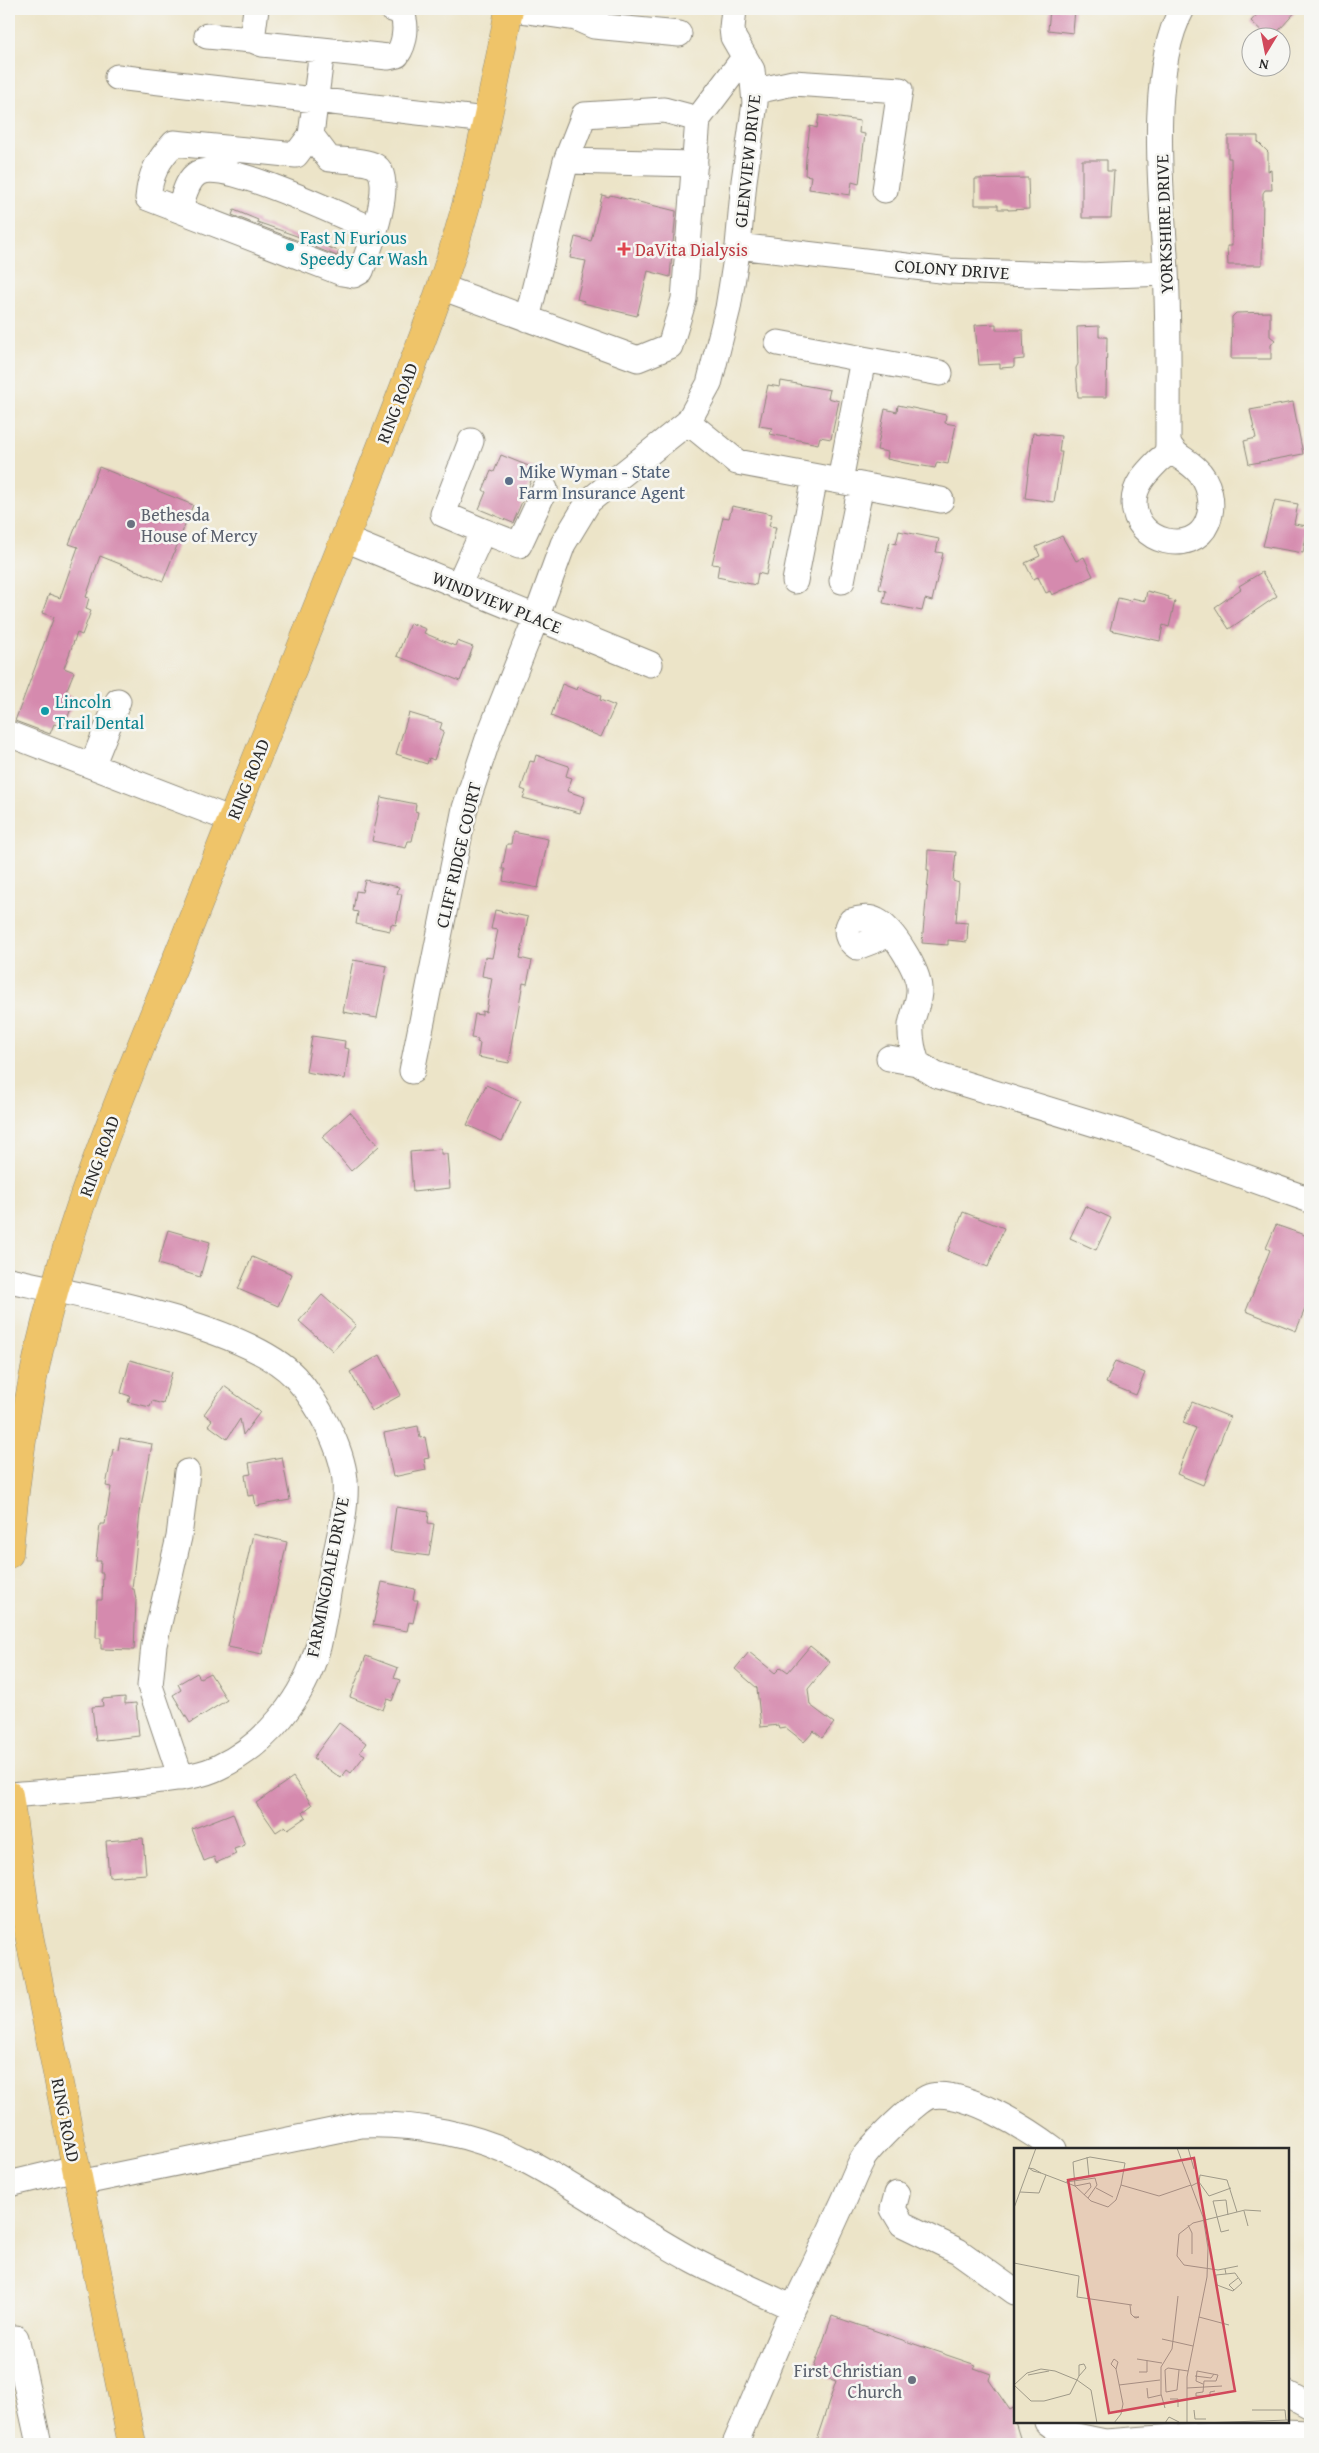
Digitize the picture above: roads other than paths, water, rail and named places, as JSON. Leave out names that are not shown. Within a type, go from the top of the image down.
[{"type":"main road","name":"RING ROAD","points":[[9,1554],[22,1442],[54,1289],[116,1111],[345,540],[441,287],[471,185],[509,9]]},
{"type":"main road","name":"RING ROAD","points":[[9,1795],[28,1930],[132,2444]]},
{"type":"street","points":[[252,40],[256,9]]},
{"type":"street","points":[[207,36],[252,40],[262,44],[388,57],[397,55],[402,48],[405,20],[401,12],[392,9]]},
{"type":"street","points":[[513,9],[576,18],[595,17],[679,34]]},
{"type":"street","name":"GLENVIEW DRIVE","points":[[536,618],[563,544],[589,501],[688,422],[708,384],[723,333],[738,246],[756,91],[752,70],[733,37],[734,9]]},
{"type":"street","name":"YORKSHIRE DRIVE","points":[[1168,442],[1166,273],[1161,195],[1161,97],[1168,45],[1182,9]]},
{"type":"street","points":[[311,135],[329,159],[374,165],[381,170],[384,183],[383,198],[361,271],[354,274],[342,272],[148,198],[150,179],[161,156],[174,143],[296,155],[311,135],[322,50]]},
{"type":"street","points":[[441,287],[638,359],[670,346],[684,299],[698,119],[744,58]]},
{"type":"street","points":[[118,77],[486,120]]},
{"type":"street","points":[[756,91],[793,83],[900,90],[885,190]]},
{"type":"street","points":[[527,318],[566,161],[584,115],[664,110],[698,119]]},
{"type":"street","points":[[566,161],[695,164]]},
{"type":"street","points":[[179,210],[190,178],[200,172],[216,172],[259,180],[374,230]]},
{"type":"street","name":"COLONY DRIVE","points":[[738,246],[949,270],[1085,276],[1166,273]]},
{"type":"street","points":[[778,343],[940,373]]},
{"type":"street","points":[[842,581],[863,359]]},
{"type":"street","points":[[688,422],[737,462],[941,500]]},
{"type":"street","points":[[471,441],[443,514],[519,545],[542,495],[577,519]]},
{"type":"street","points":[[795,581],[815,477]]},
{"type":"street","points":[[458,586],[483,531]]},
{"type":"street","name":"WINDVIEW PLACE","points":[[345,540],[650,664]]},
{"type":"street","name":"CLIFF RIDGE COURT","points":[[412,1071],[465,808],[489,736],[536,618]]},
{"type":"street","points":[[92,766],[118,701]]},
{"type":"street","points":[[9,734],[232,820]]},
{"type":"street","points":[[891,934],[916,970],[919,988],[911,1025],[912,1046],[917,1063]]},
{"type":"street","points":[[889,1058],[917,1063],[936,1075],[1118,1131],[1310,1200]]},
{"type":"street","name":"FARMINGDALE DRIVE","points":[[9,1280],[54,1289],[169,1318],[231,1339],[268,1356],[294,1376],[311,1399],[338,1450],[345,1480],[343,1513],[318,1648],[290,1707],[269,1730],[243,1752],[219,1767],[181,1778],[128,1785],[9,1795]]},
{"type":"street","points":[[181,1778],[150,1686],[154,1646],[180,1538],[187,1472]]},
{"type":"street","points":[[735,2444],[793,2308],[863,2158],[918,2102],[930,2096],[949,2096],[966,2101],[1034,2134],[1053,2148]]},
{"type":"street","points":[[9,2184],[77,2176],[360,2125],[390,2124],[478,2141],[524,2160],[694,2261],[793,2308]]},
{"type":"street","points":[[897,2194],[894,2209],[902,2224],[958,2251],[1014,2291]]},
{"type":"street","points":[[16,2338],[39,2444]]},
{"type":"street","points":[[1289,2395],[1310,2406]]},
{"type":"street","points":[[1048,2423],[1062,2433],[1105,2443],[1257,2432],[1310,2433]]},
{"type":"place","name":"Fast N Furious Speedy Car Wash","points":[[290,247]]},
{"type":"place","name":"DaVita Dialysis","points":[[624,249]]},
{"type":"place","name":"Mike Wyman - State Farm Insurance Agent","points":[[509,481]]},
{"type":"place","name":"Bethesda House of Mercy","points":[[131,524]]},
{"type":"place","name":"Lincoln Trail Dental","points":[[45,711]]},
{"type":"place","name":"First Christian Church","points":[[912,2380]]}]
